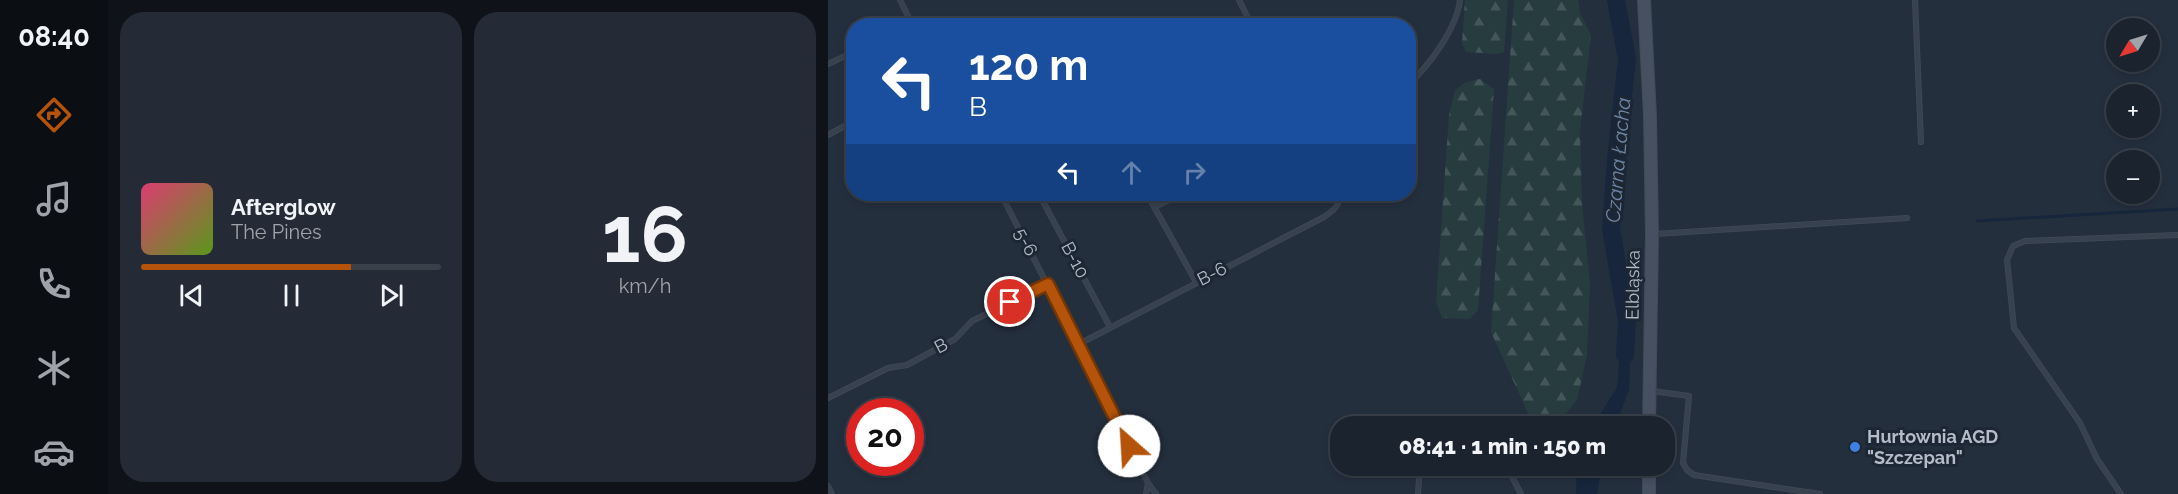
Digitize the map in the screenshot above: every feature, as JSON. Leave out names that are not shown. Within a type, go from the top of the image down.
[{"type":"main road","name":"Elbląska","points":[[1644,0],[1650,116],[1652,235],[1649,416]]},
{"type":"main road","points":[[1649,476],[1649,494]]},
{"type":"lane","points":[[900,0],[908,18]]},
{"type":"lane","points":[[1239,0],[1248,18]]},
{"type":"lane","points":[[1416,75],[1440,46],[1460,7],[1460,0]]},
{"type":"lane","points":[[1915,0],[1921,141]]},
{"type":"lane","points":[[828,64],[846,56]]},
{"type":"lane","points":[[828,135],[846,125]]},
{"type":"lane","name":"5-6","points":[[1005,201],[1148,483],[1156,494]]},
{"type":"lane","name":"B-10","points":[[1043,201],[1110,327]]},
{"type":"lane","points":[[1151,201],[1196,282]]},
{"type":"lane","points":[[1154,207],[1167,201]]},
{"type":"lane","name":"B-6","points":[[1079,344],[1324,217],[1336,208],[1338,201]]},
{"type":"lane","points":[[1652,235],[1906,218]]},
{"type":"lane","points":[[2121,494],[2097,459],[2080,423],[2014,328],[2007,260],[2013,246],[2025,241],[2178,235]]},
{"type":"lane","name":"B","points":[[828,398],[888,368],[907,365],[955,339],[972,321],[1048,284]]},
{"type":"lane","points":[[1649,391],[1689,396],[1683,463],[1694,475],[1820,494]]},
{"type":"lane","points":[[1418,494],[1419,476]]},
{"type":"lane","points":[[1511,476],[1521,494]]},
{"type":"lane","points":[[1146,494],[1148,483]]},
{"type":"lane","points":[[828,486],[832,494]]},
{"type":"green space","points":[[1465,0],[1508,0],[1504,52],[1496,54],[1466,52],[1462,43]]},
{"type":"green space","points":[[1514,0],[1578,0],[1580,13],[1591,35],[1580,131],[1582,204],[1590,283],[1587,355],[1577,400],[1564,416],[1529,416],[1491,332]]},
{"type":"green space","points":[[1480,79],[1494,89],[1478,310],[1470,319],[1442,318],[1436,302],[1449,115],[1455,90],[1466,82]]},
{"type":"water","points":[[1623,321],[1631,345],[1629,390],[1619,416],[1599,416],[1617,387]]},
{"type":"water","points":[[1577,476],[1600,476],[1597,494],[1576,494]]},
{"type":"waterway","name":"Czarna Łacha","points":[[1616,0],[1627,59],[1611,229],[1627,321],[1625,355]]},
{"type":"waterway","points":[[1977,221],[2178,209]]},
{"type":"place","name":"Hurtownia AGD \"Szczepan\"","points":[[1855,447]]},
{"type":"route","points":[[1010,302],[1048,284],[1129,446]]}]
